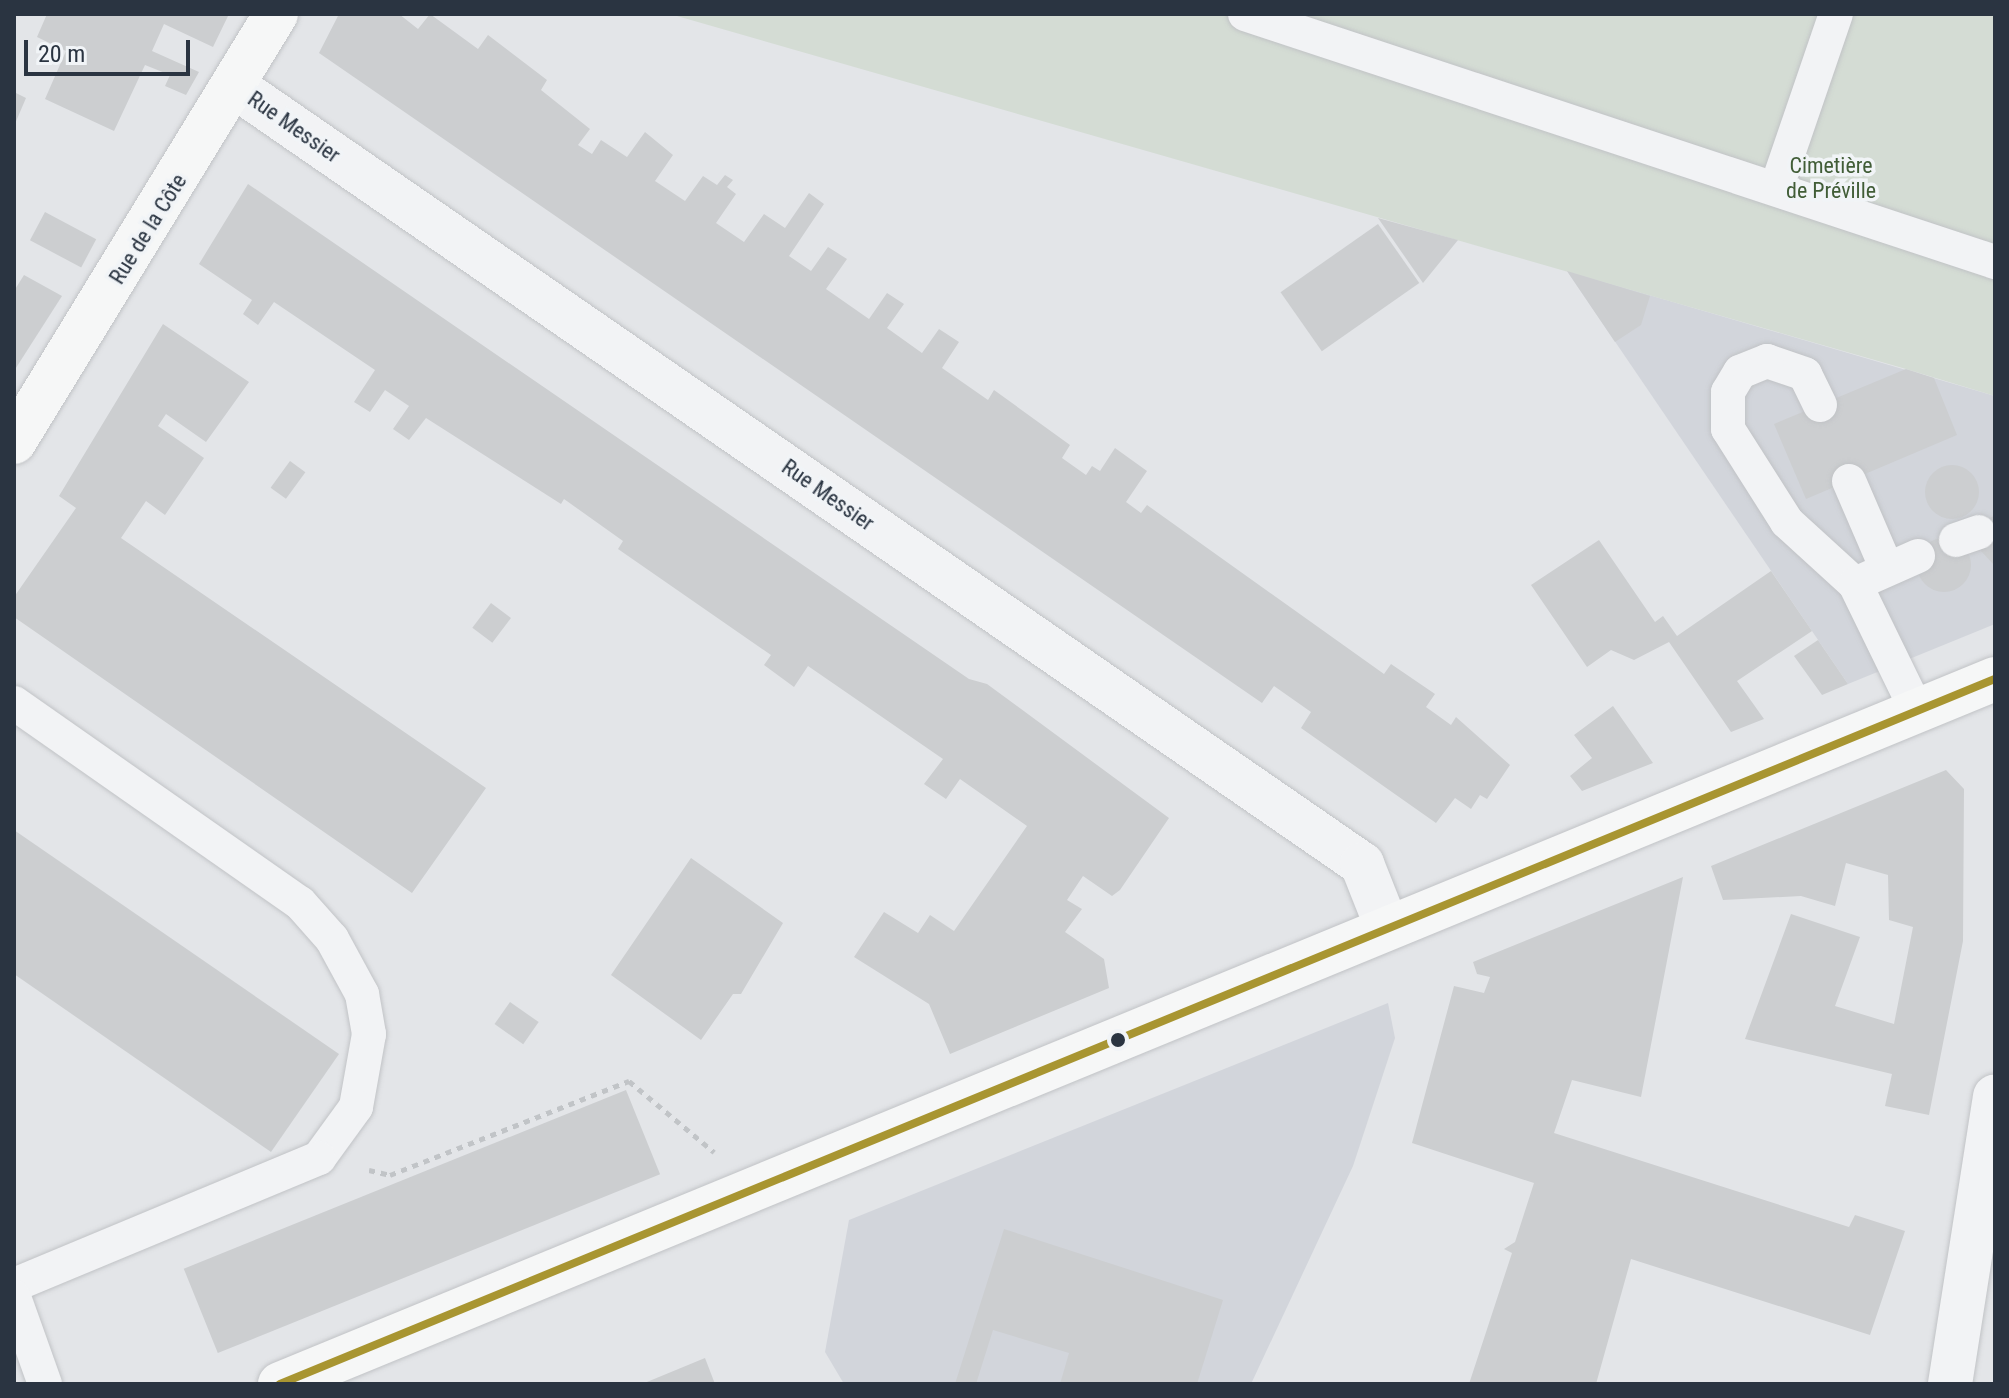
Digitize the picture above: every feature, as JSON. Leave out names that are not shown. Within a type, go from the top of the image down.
[{"type":"street","name":"Rue de la Côte","points":[[14,442],[237,88],[276,14]]},
{"type":"street","name":"Rue Messier","points":[[237,88],[1362,864],[1387,927]]},
{"type":"street","points":[[280,1384],[1995,679]]},
{"type":"street","points":[[1950,1384],[1995,1096]]},
{"type":"lane","points":[[1245,14],[1995,262]]},
{"type":"lane","points":[[1776,189],[1836,14]]},
{"type":"lane","points":[[1820,405],[1805,374],[1767,361],[1740,372],[1728,392],[1728,429],[1787,522],[1855,584],[1917,711]]},
{"type":"lane","points":[[1849,481],[1886,567]]},
{"type":"lane","points":[[1855,584],[1886,567],[1918,556]]},
{"type":"lane","points":[[14,703],[274,881],[332,939],[362,994],[369,1034],[356,1107],[319,1158],[14,1285]]},
{"type":"lane","points":[[14,1297],[45,1384]]},
{"type":"path","points":[[319,1158],[390,1175],[629,1081],[724,1161],[741,1197]]},
{"type":"shaded area","points":[[1567,271],[1995,396],[1995,624],[1848,684]]},
{"type":"shaded area","points":[[1388,1003],[1395,1038],[1353,1166],[1251,1384],[844,1384],[825,1352],[849,1220]]},
{"type":"green space","name":"Cimetière de Préville","points":[[670,14],[1995,14],[1995,396],[1906,369]]},
{"type":"building","points":[[47,14],[229,14],[213,47],[164,24],[152,51],[199,72],[186,95],[165,86],[170,75],[145,65],[114,131],[45,99],[66,51],[37,37]]},
{"type":"building","points":[[339,14],[399,14],[418,29],[430,14],[478,49],[488,35],[547,80],[541,90],[590,129],[578,145],[592,154],[601,140],[627,157],[645,132],[673,155],[655,181],[685,201],[703,176],[717,185],[725,175],[733,180],[727,187],[736,194],[716,223],[744,242],[764,214],[785,228],[809,193],[824,204],[789,256],[811,271],[828,247],[847,259],[826,289],[869,319],[887,293],[904,304],[887,328],[922,353],[939,329],[959,342],[942,368],[988,400],[994,390],[1070,445],[1062,458],[1086,475],[1092,466],[1100,471],[1115,448],[1147,471],[1126,502],[1141,513],[1147,505],[1384,674],[1391,664],[1435,694],[1426,707],[1451,725],[1456,717],[1510,765],[1487,799],[1480,795],[1471,809],[1455,798],[1436,823],[1301,728],[1311,712],[1274,686],[1262,703],[319,53]]},
{"type":"building","points":[[14,92],[26,98],[14,126]]},
{"type":"building","points":[[248,184],[969,679],[987,684],[1169,818],[1120,890],[1112,896],[1083,876],[1067,900],[1082,909],[1065,932],[1104,959],[1109,988],[950,1054],[929,1004],[854,957],[884,912],[918,933],[930,915],[954,931],[1027,826],[960,779],[946,799],[924,784],[943,759],[808,666],[794,687],[764,665],[771,655],[618,549],[623,541],[564,499],[561,504],[426,418],[409,440],[393,429],[409,406],[385,390],[370,412],[354,402],[375,370],[274,302],[258,325],[243,314],[252,300],[199,264]]},
{"type":"building","points":[[45,212],[96,239],[81,267],[30,240]]},
{"type":"building","points":[[1378,218],[1458,240],[1423,283]]},
{"type":"building","points":[[1378,224],[1419,283],[1322,351],[1281,292]]},
{"type":"building","points":[[1567,271],[1650,296],[1641,325],[1615,342]]},
{"type":"building","points":[[24,275],[62,296],[14,371],[14,291]]},
{"type":"building","points":[[163,324],[249,382],[206,442],[166,414],[158,426],[204,458],[165,515],[146,501],[121,538],[486,788],[412,893],[14,617],[14,597],[76,508],[59,496]]},
{"type":"building","points":[[1906,369],[1934,378],[1957,435],[1806,499],[1774,424]]},
{"type":"building","points":[[290,461],[305,472],[286,499],[271,488]]},
{"type":"building","points":[[1952,465],[1971,473],[1979,492],[1971,511],[1952,519],[1933,511],[1925,492],[1933,473]]},
{"type":"building","points":[[1995,515],[1995,566],[1980,550],[1987,520]]},
{"type":"building","points":[[1944,538],[1963,546],[1971,565],[1963,584],[1944,592],[1925,584],[1917,565],[1925,546]]},
{"type":"building","points":[[1599,540],[1655,622],[1663,616],[1677,636],[1771,571],[1812,631],[1737,681],[1764,719],[1731,732],[1669,642],[1634,660],[1611,650],[1587,667],[1531,585]]},
{"type":"building","points":[[491,603],[511,618],[492,643],[472,628]]},
{"type":"building","points":[[1818,640],[1848,684],[1822,695],[1794,656]]},
{"type":"building","points":[[1613,706],[1653,763],[1582,791],[1570,776],[1592,758],[1574,735]]},
{"type":"building","points":[[1946,770],[1964,789],[1963,941],[1929,1115],[1885,1106],[1892,1074],[1745,1039],[1791,914],[1860,937],[1835,1006],[1894,1024],[1913,927],[1889,920],[1888,875],[1846,863],[1835,906],[1801,896],[1723,900],[1711,866]]},
{"type":"building","points":[[14,830],[339,1054],[271,1152],[14,974]]},
{"type":"building","points":[[691,858],[783,923],[741,994],[733,994],[701,1040],[611,975]]},
{"type":"building","points":[[1683,877],[1641,1097],[1572,1080],[1554,1133],[1849,1227],[1855,1215],[1905,1231],[1870,1335],[1631,1259],[1596,1384],[1469,1384],[1512,1253],[1504,1249],[1515,1242],[1534,1183],[1412,1143],[1454,986],[1484,993],[1490,977],[1477,974],[1473,962]]},
{"type":"building","points":[[510,1002],[539,1022],[523,1044],[495,1024]]},
{"type":"building","points":[[626,1090],[660,1174],[218,1353],[184,1269]]},
{"type":"building","points":[[1004,1229],[1223,1300],[1197,1384],[1060,1384],[1069,1353],[993,1330],[976,1384],[955,1384]]},
{"type":"building","points":[[705,1358],[715,1384],[642,1384]]},
{"type":"transit line","points":[[280,1384],[1995,679]]}]
